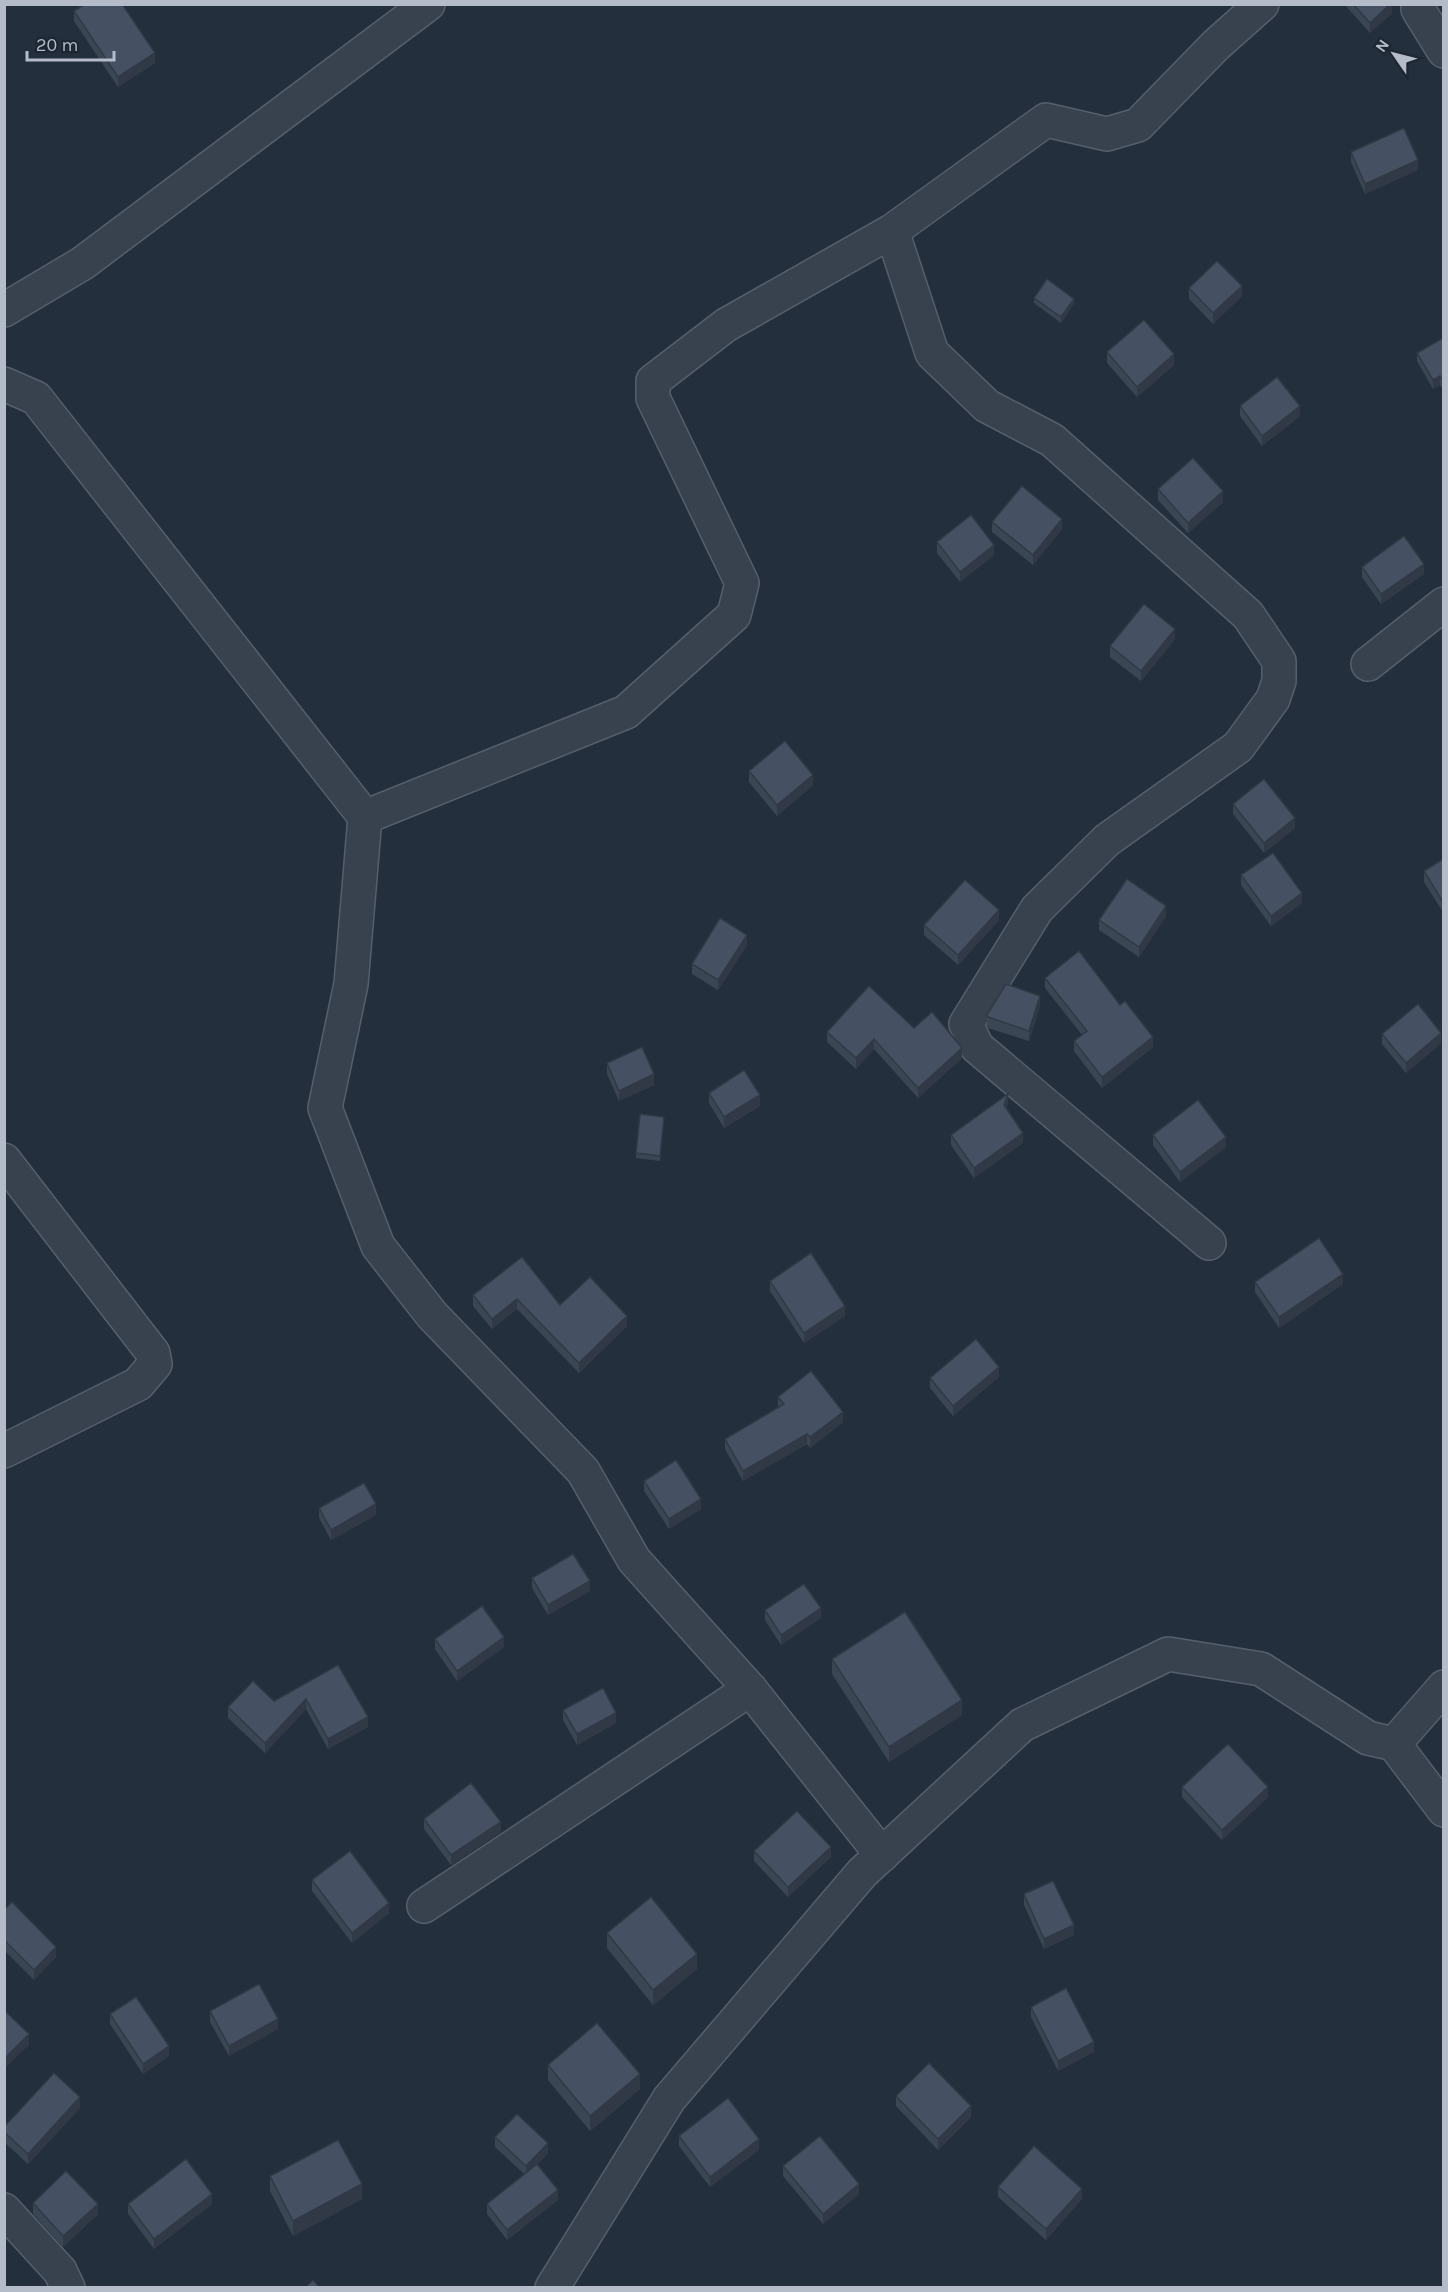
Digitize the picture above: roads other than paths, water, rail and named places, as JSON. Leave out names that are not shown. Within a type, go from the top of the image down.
[{"type":"street","points":[[4,310],[83,262],[428,4]]},
{"type":"street","points":[[365,817],[626,712],[734,615],[742,583],[653,398],[653,381],[726,325],[892,231],[1046,120],[1107,134],[1138,125],[1216,45],[1262,4]]},
{"type":"street","points":[[1419,4],[1418,9],[1443,51]]},
{"type":"street","points":[[892,231],[932,353],[987,406],[1052,440],[1248,615],[1279,661],[1279,681],[1274,699],[1238,747],[1107,840],[1037,909],[966,1024],[977,1047],[1209,1243]]},
{"type":"street","points":[[4,384],[36,398],[365,817],[351,984],[325,1108],[378,1246],[432,1315],[583,1470],[634,1560],[750,1689],[882,1855]]},
{"type":"street","points":[[1368,664],[1443,604]]},
{"type":"street","points":[[4,1160],[153,1353],[155,1364],[138,1384],[4,1451]]},
{"type":"street","points":[[552,2288],[669,2099],[862,1873],[1022,1725],[1168,1654],[1261,1669],[1368,1737],[1394,1744],[1443,1810]]},
{"type":"street","points":[[1394,1744],[1443,1688]]},
{"type":"street","points":[[424,1906],[750,1689]]},
{"type":"street","points":[[4,2210],[60,2271],[68,2288]]}]
